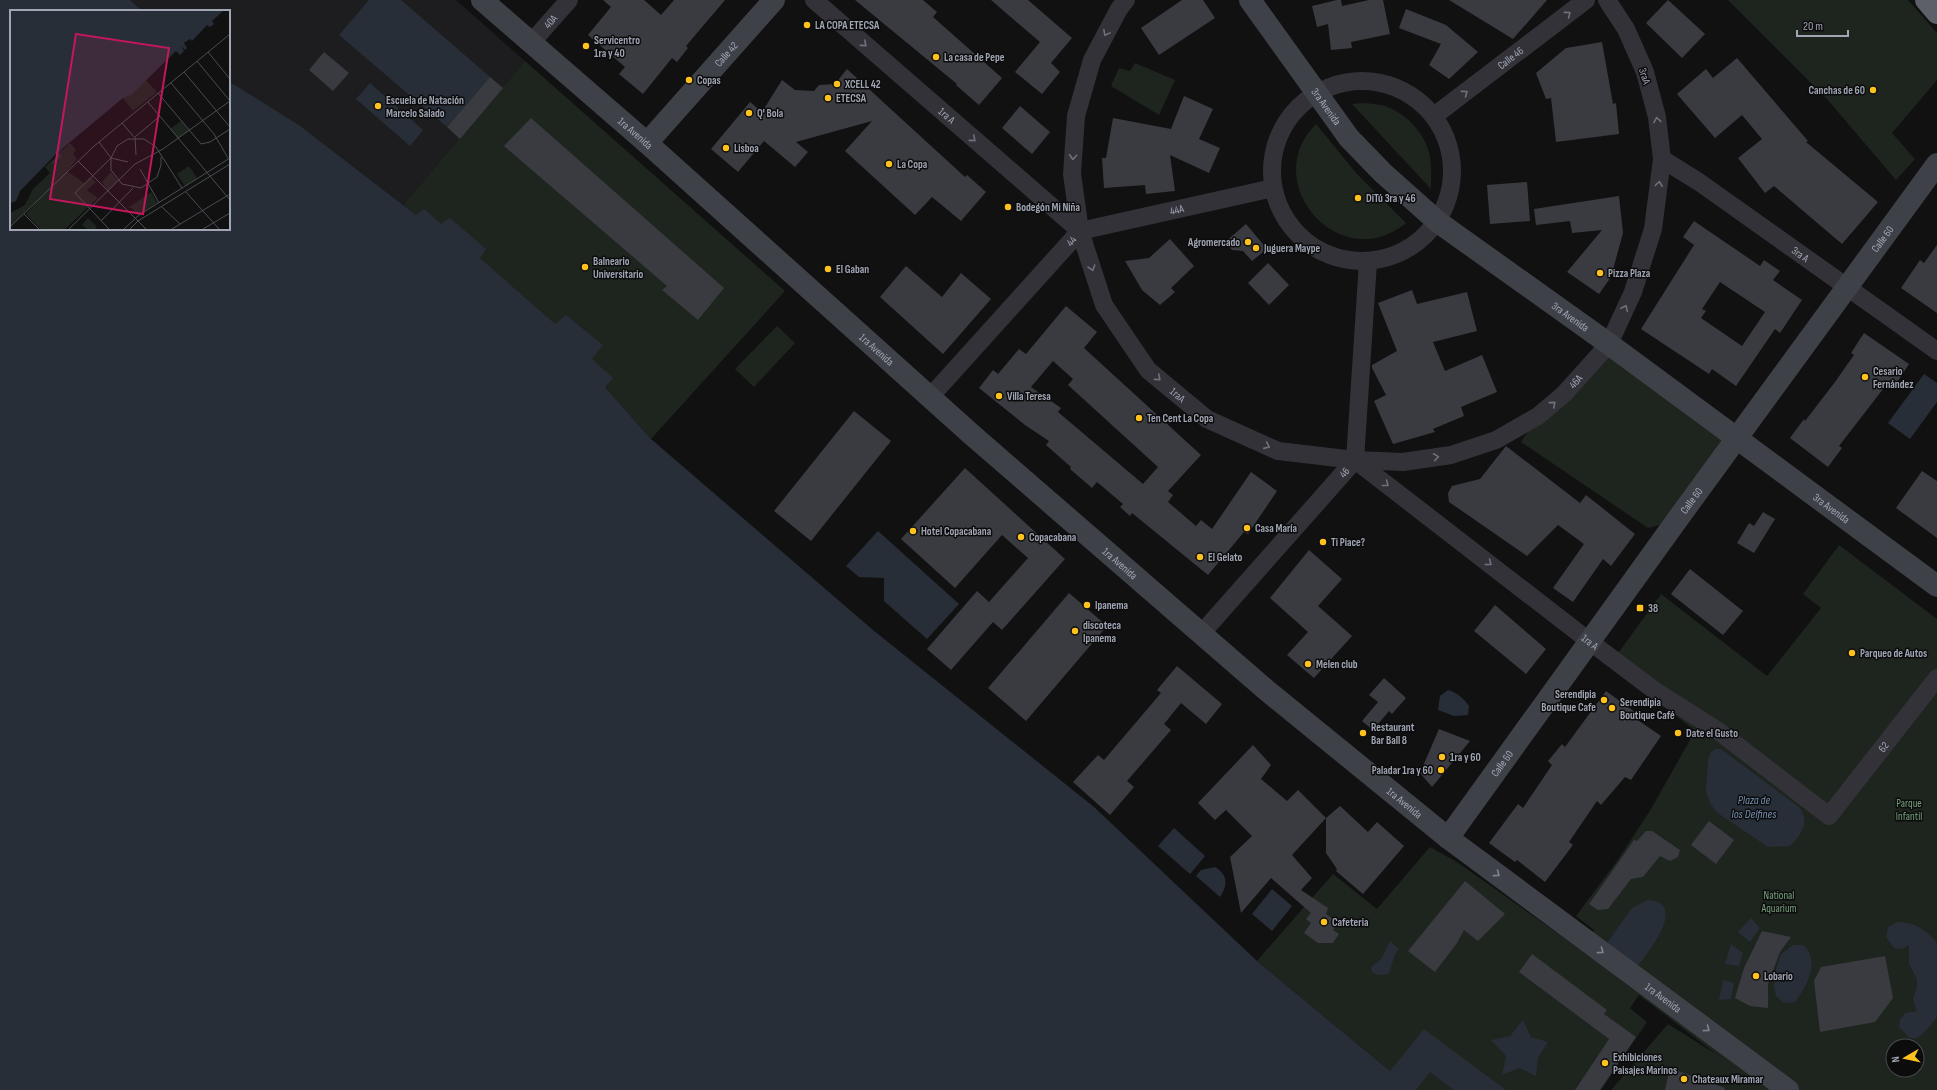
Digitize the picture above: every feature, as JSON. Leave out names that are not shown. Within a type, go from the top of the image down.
[{"type":"highway","points":[[1926,0],[1937,13]]},
{"type":"street","name":"1ra Avenida","points":[[482,0],[647,143],[931,396],[971,434],[1265,689],[1448,838],[1676,1005],[1788,1090]]},
{"type":"street","name":"40A","points":[[531,43],[569,0]]},
{"type":"street","name":"Calle 42","points":[[647,143],[774,0]]},
{"type":"street","name":"1ra A","points":[[814,0],[1080,231]]},
{"type":"street","name":"44","points":[[931,396],[1080,231],[1072,174],[1076,116],[1092,60],[1119,9],[1126,0]]},
{"type":"street","name":"3ra Avenida","points":[[1250,0],[1349,138],[1378,168],[1438,222],[1609,344],[1937,586]]},
{"type":"street","name":"Calle 46","points":[[1434,116],[1586,0]]},
{"type":"street","name":"3raA","points":[[1607,0],[1626,29],[1645,72],[1657,117],[1662,159]]},
{"type":"street","points":[[1356,80],[1380,81],[1403,89],[1423,103],[1434,116],[1439,122],[1449,144],[1453,168],[1450,191],[1438,222],[1430,232],[1412,247],[1391,257],[1368,262],[1323,253],[1304,240],[1288,223],[1277,202],[1273,188],[1273,156],[1280,132],[1293,112],[1316,93],[1332,84],[1356,80]]},
{"type":"street","name":"3ra A","points":[[1662,159],[1699,182],[1937,352]]},
{"type":"street","name":"46A","points":[[1355,460],[1403,462],[1451,455],[1496,440],[1538,416],[1551,406],[1583,374],[1609,344],[1633,292],[1653,229],[1662,159]]},
{"type":"street","name":"Calle 60","points":[[1448,838],[1589,641],[1937,164]]},
{"type":"street","name":"44A","points":[[1080,231],[1273,188]]},
{"type":"street","name":"1raA","points":[[1080,231],[1104,305],[1148,370],[1207,419],[1278,451],[1355,460]]},
{"type":"street","name":"46","points":[[1201,634],[1355,460],[1368,262]]},
{"type":"street","name":"1ra A","points":[[1355,460],[1654,690],[1717,730],[1829,816]]},
{"type":"street","name":"62","points":[[1829,816],[1937,678]]},
{"type":"shaded area","name":"Escuela de Natación Marcelo Salado","points":[[125,0],[456,0],[525,61],[403,205],[299,125],[230,84],[230,10],[138,10]]},
{"type":"green space","name":"Canchas de 60","points":[[1728,0],[1908,0],[1937,33],[1937,80],[1892,133],[1915,159],[1896,180],[1827,99]]},
{"type":"green space","name":"Balneario Universitario","points":[[525,61],[785,291],[651,439],[605,387],[416,215],[403,205]]},
{"type":"green space","points":[[1135,63],[1175,80],[1159,115],[1111,86],[1119,68],[1130,71]]},
{"type":"green space","points":[[1364,103],[1383,105],[1392,109],[1406,118],[1418,130],[1426,144],[1430,156],[1431,189],[1352,104]]},
{"type":"green space","points":[[1316,124],[1357,174],[1406,223],[1381,237],[1356,239],[1333,231],[1314,216],[1301,195],[1296,172],[1300,147]]},
{"type":"green space","points":[[777,326],[795,343],[754,387],[735,369]]},
{"type":"green space","points":[[1609,344],[1737,439],[1677,520],[1648,528],[1521,442],[1538,416]]},
{"type":"green space","name":"National Aquarium","points":[[1839,545],[1937,619],[1937,1090],[1788,1090],[1770,1077],[1753,1079],[1770,1090],[1611,1090],[1668,1024],[1719,1056],[1639,995],[1630,1008],[1647,1022],[1601,1090],[1404,1090],[1390,1071],[1257,961],[1333,874],[1377,909],[1430,847],[1457,862],[1580,949],[1594,930],[1576,916],[1617,861],[1651,809],[1695,731],[1611,663],[1661,594],[1767,676],[1821,608],[1803,594]]},
{"type":"water","points":[[0,0],[130,0],[141,10],[10,10],[10,230],[230,230],[230,83],[238,87],[299,125],[416,215],[424,209],[441,224],[450,218],[486,249],[480,258],[555,324],[566,315],[603,345],[592,359],[613,378],[605,387],[651,439],[873,630],[1094,807],[1257,961],[1390,1071],[1424,1029],[1506,1090],[1454,1090],[1430,1072],[1416,1090],[0,1090]]},
{"type":"water","points":[[369,0],[401,0],[490,77],[447,127],[339,35]]},
{"type":"water","points":[[370,83],[423,130],[410,146],[356,99]]},
{"type":"water","points":[[1924,374],[1937,383],[1937,402],[1910,439],[1888,423]]},
{"type":"water","points":[[878,531],[959,604],[927,639],[884,601],[884,578],[859,577],[846,566]]},
{"type":"water","points":[[1448,690],[1457,694],[1467,703],[1469,706],[1468,715],[1454,716],[1438,710],[1440,696]]},
{"type":"water","name":"Plaza de los Delfines","points":[[1715,749],[1721,749],[1799,807],[1803,812],[1803,828],[1798,837],[1790,846],[1768,847],[1716,812],[1710,803],[1706,792],[1708,760],[1711,752]]},
{"type":"water","points":[[1174,828],[1205,856],[1190,874],[1158,846]]},
{"type":"water","points":[[1215,867],[1222,873],[1225,880],[1223,893],[1220,897],[1196,876],[1201,870]]},
{"type":"water","points":[[1272,889],[1292,906],[1272,931],[1252,914]]},
{"type":"water","points":[[1648,900],[1660,903],[1665,909],[1665,918],[1662,929],[1656,940],[1637,967],[1607,943],[1632,908]]},
{"type":"water","points":[[1751,918],[1760,928],[1750,942],[1738,932]]},
{"type":"water","points":[[1897,922],[1909,923],[1929,934],[1937,943],[1937,1017],[1925,1032],[1917,1038],[1910,1038],[1899,1027],[1900,1020],[1905,1013],[1917,1011],[1913,999],[1917,987],[1917,979],[1909,964],[1909,945],[1902,949],[1894,948],[1886,937],[1888,927]]},
{"type":"water","points":[[1390,941],[1399,949],[1395,955],[1390,971],[1388,974],[1383,975],[1372,972],[1371,967],[1382,958]]},
{"type":"water","points":[[1731,944],[1743,953],[1739,966],[1725,964]]},
{"type":"water","points":[[1793,945],[1803,945],[1811,958],[1812,966],[1808,981],[1795,1002],[1784,1003],[1776,996],[1774,987],[1775,972],[1781,954]]},
{"type":"water","points":[[1723,980],[1734,983],[1731,999],[1719,1000]]},
{"type":"water","points":[[1523,1020],[1531,1037],[1548,1042],[1538,1058],[1536,1076],[1519,1068],[1502,1075],[1506,1056],[1491,1040],[1510,1036]]},
{"type":"building","points":[[603,0],[644,0],[661,15],[674,0],[725,0],[686,46],[688,48],[677,62],[672,58],[643,94],[619,74],[625,67],[588,35],[611,7]]},
{"type":"building","points":[[855,0],[923,0],[937,12],[933,17],[1002,78],[979,105],[956,85],[957,84]]},
{"type":"building","points":[[991,0],[1028,0],[1072,38],[1051,63],[1060,72],[1042,94],[1015,72],[1040,42]]},
{"type":"building","points":[[1182,0],[1203,0],[1215,18],[1159,55],[1141,28]]},
{"type":"building","points":[[1341,0],[1342,6],[1369,0],[1383,0],[1390,34],[1351,42],[1352,48],[1331,50],[1328,24],[1317,27],[1312,6]]},
{"type":"building","points":[[1449,0],[1547,0],[1513,39]]},
{"type":"building","points":[[1668,0],[1705,34],[1682,58],[1646,23]]},
{"type":"building","points":[[1406,9],[1446,25],[1478,52],[1449,79],[1429,65],[1441,44],[1399,28]]},
{"type":"building","points":[[1602,42],[1613,104],[1616,103],[1619,134],[1556,142],[1551,98],[1546,99],[1536,73],[1566,48]]},
{"type":"building","points":[[324,52],[349,73],[333,91],[309,70]]},
{"type":"building","points":[[1737,58],[1808,141],[1806,142],[1878,202],[1842,244],[1774,186],[1765,193],[1738,158],[1762,139],[1742,115],[1715,138],[1677,94],[1706,69],[1713,78]]},
{"type":"building","points":[[847,69],[965,177],[967,175],[986,192],[961,221],[932,197],[915,215],[845,151],[872,121],[796,142],[808,152],[795,167],[764,141],[738,172],[711,149],[750,102],[762,112],[782,80],[795,90],[814,91],[819,85],[835,84]]},
{"type":"building","points":[[490,77],[503,88],[460,139],[447,127]]},
{"type":"building","points":[[1184,96],[1213,109],[1199,139],[1220,148],[1209,173],[1170,155],[1175,191],[1146,194],[1145,185],[1104,188],[1102,158],[1106,158],[1113,118],[1171,129]]},
{"type":"building","points":[[1020,106],[1050,132],[1032,154],[1002,128]]},
{"type":"building","points":[[531,118],[724,288],[698,320],[662,290],[667,286],[504,146]]},
{"type":"building","points":[[1527,182],[1530,221],[1490,224],[1487,185]]},
{"type":"building","points":[[1619,196],[1623,233],[1611,277],[1599,294],[1567,272],[1602,230],[1572,233],[1570,221],[1536,225],[1534,209]]},
{"type":"building","points":[[1694,221],[1760,266],[1764,260],[1780,271],[1773,280],[1802,300],[1780,333],[1775,329],[1736,386],[1712,369],[1709,374],[1641,329],[1694,245],[1683,237]],"holes":[[[1720,282],[1765,312],[1742,346],[1701,318],[1706,311],[1702,309]]]},
{"type":"building","points":[[1246,224],[1267,249],[1252,261],[1243,251],[1232,250],[1225,242]]},
{"type":"building","points":[[1170,239],[1194,266],[1171,288],[1175,292],[1160,305],[1142,290],[1125,261],[1149,258]]},
{"type":"building","points":[[1937,245],[1937,313],[1901,288],[1920,260],[1924,263]]},
{"type":"building","points":[[1268,263],[1289,285],[1269,305],[1248,283]]},
{"type":"building","points":[[906,266],[942,297],[961,273],[991,299],[943,354],[880,297]]},
{"type":"building","points":[[1412,290],[1417,304],[1467,292],[1477,331],[1433,342],[1445,371],[1482,355],[1497,392],[1461,407],[1464,416],[1433,429],[1435,432],[1393,444],[1374,401],[1386,395],[1372,368],[1372,365],[1397,351],[1378,303]]},
{"type":"building","points":[[1066,306],[1097,332],[1084,348],[1201,455],[1168,491],[1173,495],[1168,502],[1196,526],[1201,520],[1212,529],[1251,472],[1277,491],[1248,534],[1244,532],[1208,575],[1132,513],[1130,516],[1120,507],[1123,504],[1097,482],[1092,488],[1046,445],[1049,441],[1025,425],[979,388],[993,370],[998,374],[1019,349],[1026,354]],"holes":[[[1053,361],[1073,379],[1068,385],[1158,467],[1143,484],[1058,412],[1061,408],[1031,387]]]},
{"type":"building","points":[[1864,333],[1909,364],[1896,384],[1890,380],[1839,446],[1842,448],[1828,467],[1790,438],[1835,382],[1854,355],[1851,353]]},
{"type":"building","points":[[854,411],[891,441],[811,541],[774,511]]},
{"type":"building","points":[[1506,446],[1580,503],[1586,495],[1635,534],[1611,566],[1603,559],[1573,602],[1553,588],[1584,544],[1558,525],[1527,556],[1449,502],[1448,493],[1452,486],[1480,479]]},
{"type":"building","points":[[965,468],[1065,559],[1002,630],[993,622],[951,670],[927,649],[977,591],[989,602],[1028,558],[1002,535],[955,588],[901,539]]},
{"type":"building","points":[[1922,471],[1937,481],[1937,538],[1896,508]]},
{"type":"building","points":[[1763,512],[1775,519],[1754,553],[1737,543],[1749,523],[1754,526]]},
{"type":"building","points":[[1309,550],[1342,579],[1318,606],[1352,636],[1314,678],[1287,655],[1308,632],[1270,598]]},
{"type":"building","points":[[1690,569],[1743,611],[1723,635],[1671,594]]},
{"type":"building","points":[[1069,593],[1107,626],[1026,721],[988,688]]},
{"type":"building","points":[[1495,605],[1546,649],[1526,674],[1474,631]]},
{"type":"building","points":[[1177,666],[1222,704],[1206,724],[1181,703],[1164,724],[1171,730],[1127,781],[1134,787],[1110,815],[1073,782],[1098,755],[1104,760],[1161,693],[1157,690]]},
{"type":"building","points":[[1384,678],[1406,698],[1392,714],[1389,711],[1373,730],[1362,721],[1378,702],[1369,695]]},
{"type":"building","points":[[1606,691],[1635,712],[1632,716],[1661,736],[1631,780],[1625,777],[1601,805],[1597,801],[1569,842],[1573,845],[1545,882],[1517,860],[1515,862],[1489,843],[1518,804],[1523,808],[1552,765],[1548,761],[1562,744],[1565,747]]},
{"type":"building","name":"1ra y 60","points":[[1439,729],[1470,741],[1432,787],[1420,773]]},
{"type":"building","points":[[1253,745],[1271,765],[1261,779],[1287,801],[1298,790],[1326,818],[1292,855],[1312,878],[1301,890],[1328,908],[1326,914],[1337,922],[1333,930],[1339,934],[1333,943],[1318,943],[1304,933],[1311,923],[1306,919],[1311,913],[1271,878],[1241,913],[1230,857],[1252,836],[1226,810],[1215,820],[1198,803]]},
{"type":"building","points":[[1340,806],[1368,832],[1377,822],[1404,846],[1363,894],[1336,871],[1337,869],[1326,853],[1326,818]]},
{"type":"building","points":[[1709,821],[1734,840],[1716,864],[1691,845]]},
{"type":"building","points":[[1646,831],[1652,831],[1680,850],[1678,857],[1670,861],[1660,856],[1643,877],[1631,879],[1608,909],[1598,910],[1589,904],[1634,840],[1637,841]]},
{"type":"building","points":[[1465,881],[1505,914],[1478,941],[1464,930],[1457,943],[1435,972],[1408,951]]},
{"type":"building","name":"Lobario","points":[[1762,931],[1791,937],[1780,952],[1768,984],[1768,1008],[1750,1006],[1735,998],[1744,968]]},
{"type":"building","points":[[1532,954],[1607,1010],[1604,1014],[1636,1037],[1600,1090],[1575,1090],[1609,1039],[1519,972]]},
{"type":"building","points":[[1885,956],[1893,998],[1875,1022],[1820,1032],[1814,981],[1821,967]]},
{"type":"building","name":"Chateaux Miramar","points":[[1670,1068],[1725,1088],[1724,1090],[1665,1090]]},
{"type":"place","name":"LA COPA ETECSA","points":[[807,25]]},
{"type":"place","name":"Servicentro 1ra y 40","points":[[586,46]]},
{"type":"place","name":"La casa de Pepe","points":[[936,57]]},
{"type":"place","name":"Copas","points":[[689,80]]},
{"type":"place","name":"XCELL 42","points":[[837,84]]},
{"type":"place","name":"Canchas de 60","points":[[1873,90]]},
{"type":"place","name":"ETECSA","points":[[828,98]]},
{"type":"place","name":"Escuela de Natación Marcelo Salado","points":[[378,106]]},
{"type":"place","name":"Q' Bola","points":[[749,113]]},
{"type":"place","name":"Lisboa","points":[[726,148]]},
{"type":"place","name":"La Copa","points":[[889,164]]},
{"type":"place","name":"DiTú 3ra y 46","points":[[1358,198]]},
{"type":"place","name":"Bodegón Mi Niña","points":[[1008,207]]},
{"type":"place","name":"Agromercado","points":[[1248,242]]},
{"type":"place","name":"Juguera Maype","points":[[1256,248]]},
{"type":"place","name":"Balneario Universitario","points":[[585,267]]},
{"type":"place","name":"El Gaban","points":[[828,269]]},
{"type":"place","name":"Pizza Plaza","points":[[1600,273]]},
{"type":"place","name":"Cesario Fernández","points":[[1865,377]]},
{"type":"place","name":"Villa Teresa","points":[[999,396]]},
{"type":"place","name":"Ten Cent La Copa","points":[[1139,418]]},
{"type":"place","name":"Casa María","points":[[1247,528]]},
{"type":"place","name":"Hotel Copacabana","points":[[913,531]]},
{"type":"place","name":"Copacabana","points":[[1021,537]]},
{"type":"place","name":"Ti Piace?","points":[[1323,542]]},
{"type":"place","name":"El Gelato","points":[[1200,557]]},
{"type":"place","name":"Ipanema","points":[[1087,605]]},
{"type":"place","name":"38","points":[[1640,608]]},
{"type":"place","name":"discoteca Ipanema","points":[[1075,631]]},
{"type":"place","name":"Parqueo de Autos","points":[[1852,653]]},
{"type":"place","name":"Melen club","points":[[1308,664]]},
{"type":"place","name":"Serendipia Boutique Cafe","points":[[1604,700]]},
{"type":"place","name":"Serendipia Boutique Café","points":[[1612,708]]},
{"type":"place","name":"Restaurant Bar Ball 8","points":[[1363,733]]},
{"type":"place","name":"Date el Gusto","points":[[1678,733]]},
{"type":"place","name":"1ra y 60","points":[[1442,757]]},
{"type":"place","name":"Paladar 1ra y 60","points":[[1441,770]]},
{"type":"place","name":"Cafeteria","points":[[1324,922]]},
{"type":"place","name":"Lobario","points":[[1756,976]]},
{"type":"place","name":"Exhibiciones Paisajes Marinos","points":[[1605,1063]]},
{"type":"place","name":"Chateaux Miramar","points":[[1684,1079]]},
{"type":"park label","name":"Parque Infantil","points":[[1909,809]]}]
